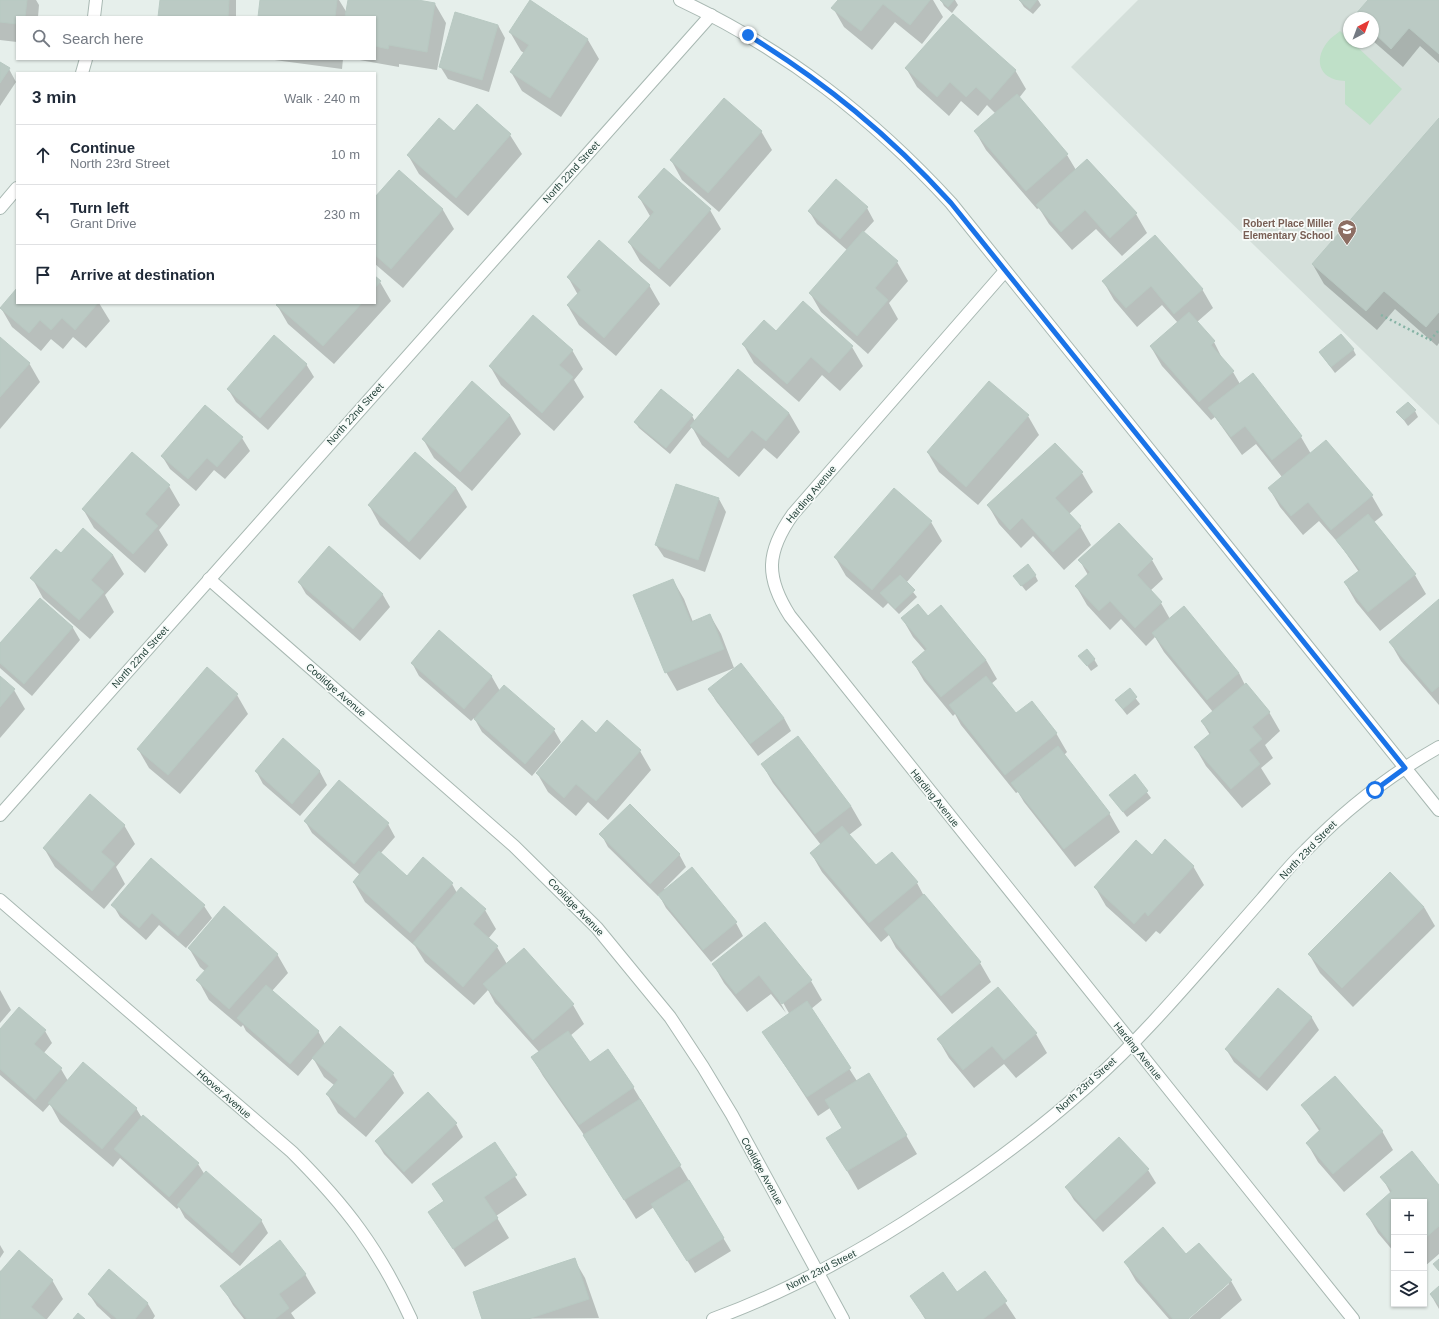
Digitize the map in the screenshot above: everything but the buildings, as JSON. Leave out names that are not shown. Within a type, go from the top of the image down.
[{"type":"street","points":[[94,16],[96,0]]},
{"type":"street","points":[[680,0],[712,15],[787,59],[859,113],[922,172],[951,203],[1439,810]]},
{"type":"street","name":"North 22nd Street","points":[[0,815],[712,15]]},
{"type":"street","points":[[82,72],[86,60]]},
{"type":"street","points":[[0,208],[16,189]]},
{"type":"street","name":"Harding Avenue","points":[[1005,271],[793,514],[774,545],[771,562],[773,581],[780,600],[790,616],[1353,1319]]},
{"type":"street","name":"Coolidge Avenue","points":[[209,579],[514,846],[597,928],[670,1017],[702,1067],[732,1115],[843,1319]]},
{"type":"street","name":"North 23rd Street","points":[[713,1319],[736,1311],[818,1273],[866,1247],[912,1218],[1004,1155],[1048,1120],[1132,1043],[1305,851],[1352,807],[1405,768],[1439,747]]},
{"type":"street","name":"Hoover Avenue","points":[[0,900],[286,1147],[314,1174],[337,1199],[378,1254],[396,1286],[411,1319]]},
{"type":"path","points":[[1381,315],[1430,340],[1439,330]]},
{"type":"shaded area","name":"Robert Place Miller Elementary School","points":[[1138,0],[1439,0],[1439,425],[1071,67]]},
{"type":"green space","points":[[1340,31],[1343,34],[1343,48],[1358,48],[1402,89],[1370,125],[1345,104],[1345,81],[1328,77],[1323,72],[1320,60],[1321,53],[1330,39]]},
{"type":"place","name":"Robert Place Miller Elementary School","points":[[1347,246]]},
{"type":"route","points":[[748,35],[787,59],[826,86],[859,113],[891,141],[951,203],[1405,768],[1375,790]]}]
